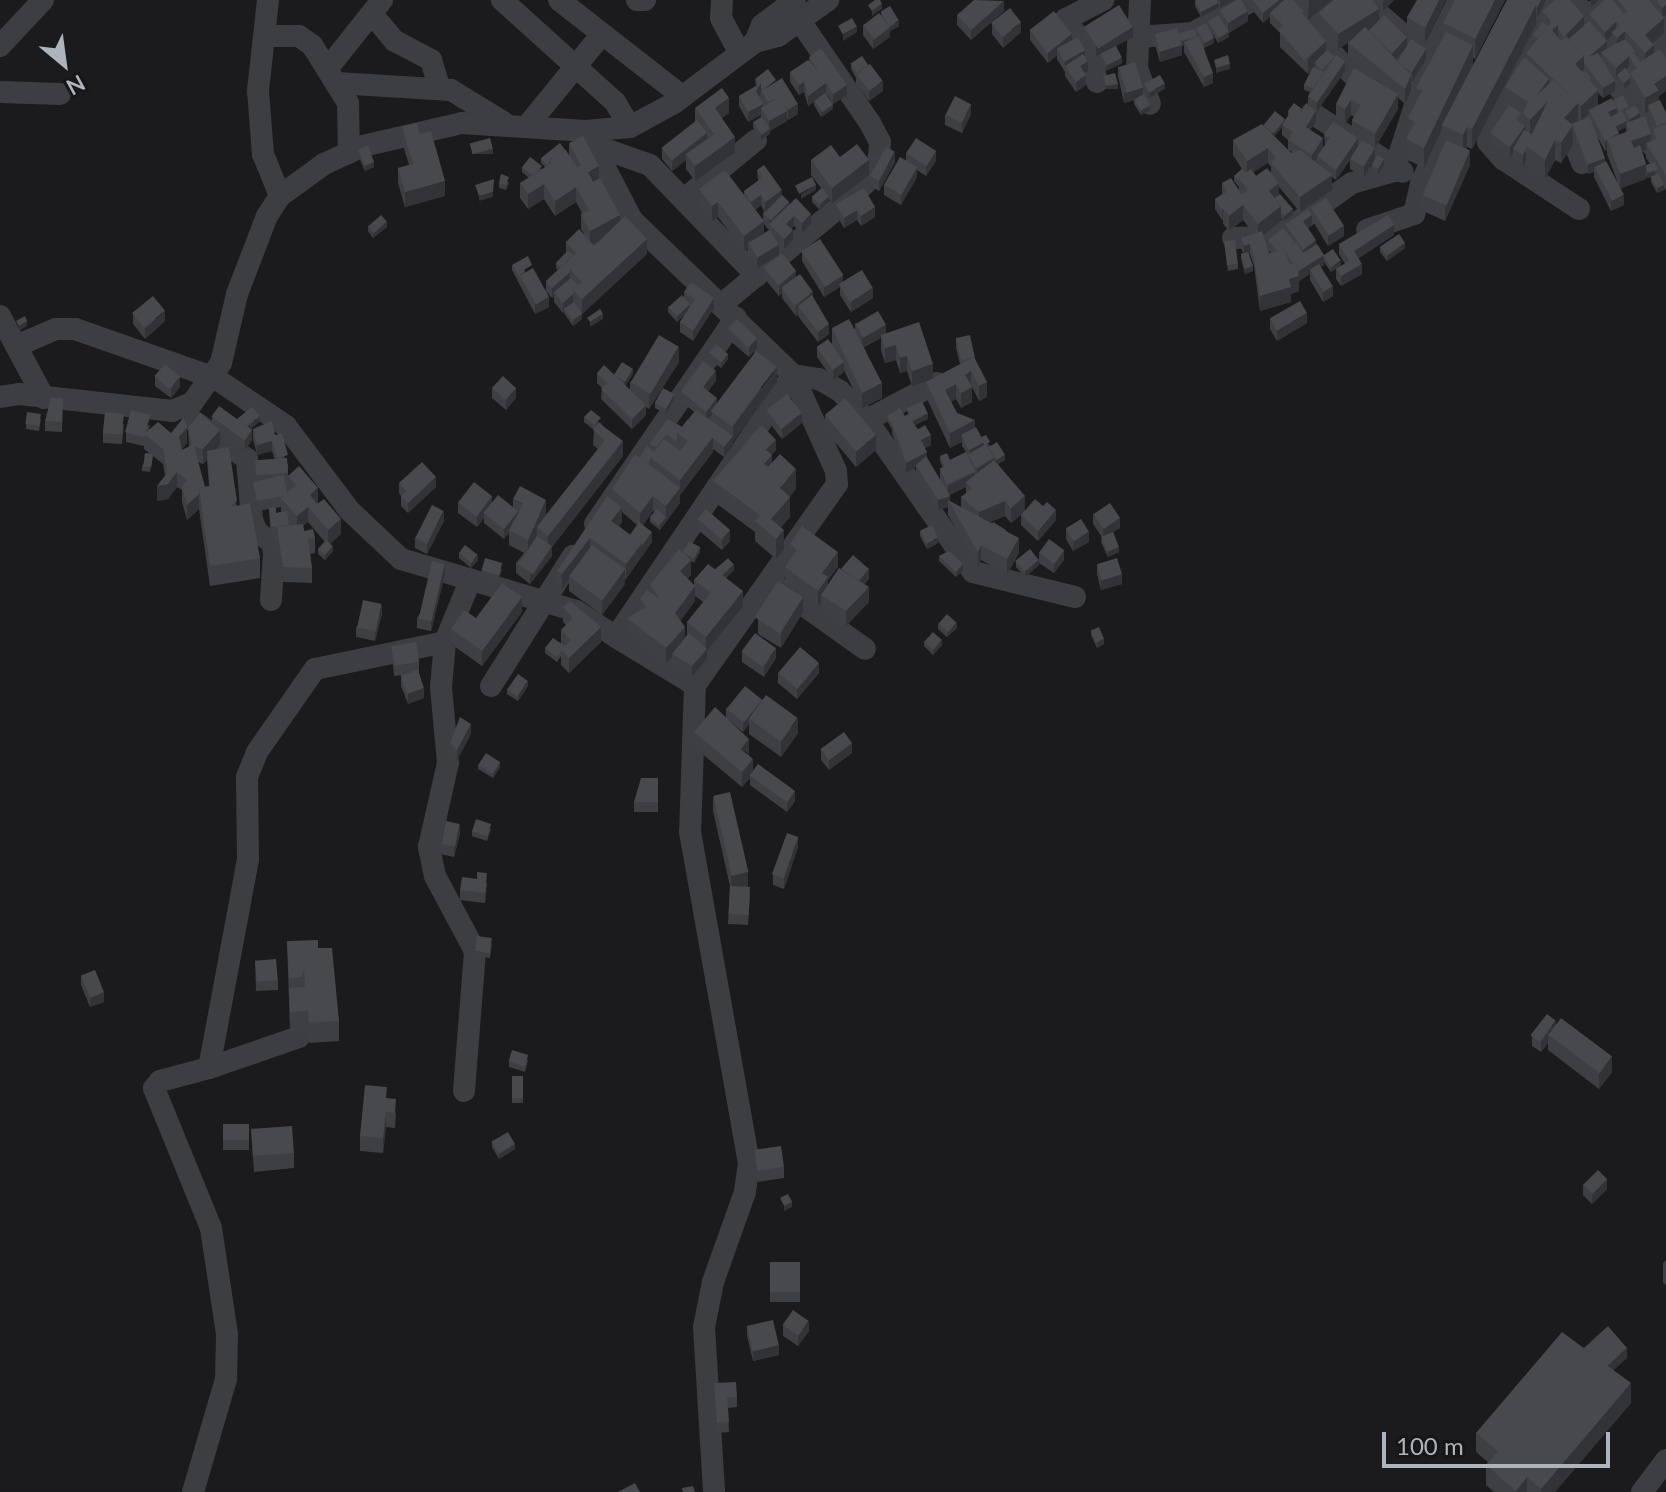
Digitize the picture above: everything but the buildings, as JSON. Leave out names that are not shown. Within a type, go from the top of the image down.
[{"type":"street","points":[[0,46],[43,0]]},
{"type":"street","points":[[268,0],[258,91],[263,154],[280,196]]},
{"type":"street","points":[[502,0],[615,102],[630,127]]},
{"type":"street","points":[[559,0],[683,97]]},
{"type":"street","points":[[637,0],[645,0]]},
{"type":"street","points":[[722,0],[721,18],[747,47]]},
{"type":"street","points":[[589,138],[630,127],[683,97],[747,47],[762,25],[828,0]]},
{"type":"street","points":[[1097,82],[1092,59],[1066,19],[1103,0]]},
{"type":"street","points":[[1140,0],[1137,68],[1150,104]]},
{"type":"street","points":[[1138,37],[1193,33],[1253,0]]},
{"type":"street","points":[[1343,0],[1309,29],[1353,75],[1411,113]]},
{"type":"street","points":[[1363,0],[1430,58]]},
{"type":"street","points":[[1233,238],[1277,237],[1344,188],[1386,178],[1395,167],[1430,58],[1459,0]]},
{"type":"street","points":[[1551,0],[1488,142],[1503,159],[1579,209]]},
{"type":"street","points":[[1571,0],[1588,16],[1591,30],[1612,49],[1601,64],[1643,119],[1654,154]]},
{"type":"street","points":[[1588,16],[1610,0]]},
{"type":"street","points":[[1644,0],[1666,32],[1658,54],[1666,67]]},
{"type":"street","points":[[332,76],[377,7],[395,41],[431,60],[440,89]]},
{"type":"street","points":[[491,686],[543,599],[729,310],[757,276],[871,178],[879,157],[880,142],[797,11]]},
{"type":"street","points":[[528,125],[602,34]]},
{"type":"street","points":[[265,36],[306,39],[348,103],[349,153]]},
{"type":"street","points":[[1518,71],[1539,86]]},
{"type":"street","points":[[332,76],[462,92],[503,122]]},
{"type":"street","points":[[0,92],[60,94]]},
{"type":"street","points":[[1582,163],[1571,134],[1578,117],[1624,92]]},
{"type":"street","points":[[1352,240],[1381,223],[1409,220],[1421,183],[1462,99]]},
{"type":"street","points":[[1312,113],[1421,183]]},
{"type":"street","points":[[1578,117],[1604,157]]},
{"type":"street","points":[[172,411],[192,403],[215,378],[237,294],[280,196],[349,153],[462,123],[503,122],[589,138],[650,165],[757,276]]},
{"type":"street","points":[[589,138],[632,220],[729,310],[793,375],[837,484],[766,578],[695,685],[690,832],[749,1163],[745,1192],[713,1282],[704,1327],[714,1492]]},
{"type":"street","points":[[684,199],[756,140]]},
{"type":"street","points":[[1317,172],[1344,188]]},
{"type":"street","points":[[0,316],[44,398]]},
{"type":"street","points":[[16,346],[56,329],[75,329],[215,378],[286,426],[349,510],[401,559],[576,611],[695,685]]},
{"type":"street","points":[[793,375],[828,383],[867,420],[973,572],[1075,597]]},
{"type":"street","points":[[616,637],[793,375]]},
{"type":"street","points":[[867,420],[937,383]]},
{"type":"street","points":[[0,397],[44,398],[172,411],[247,459],[252,520],[257,532],[272,542],[274,553],[271,600]]},
{"type":"street","points":[[766,578],[865,649]]},
{"type":"street","points":[[464,1091],[475,951],[435,876],[429,847],[448,763],[441,687],[445,642],[470,581]]},
{"type":"street","points":[[209,1068],[248,859],[247,777],[257,752],[315,669],[445,642]]},
{"type":"street","points":[[193,1492],[226,1379],[227,1334],[211,1228],[154,1088],[160,1081],[299,1037]]},
{"type":"street","points":[[1642,1492],[1666,1460]]}]
